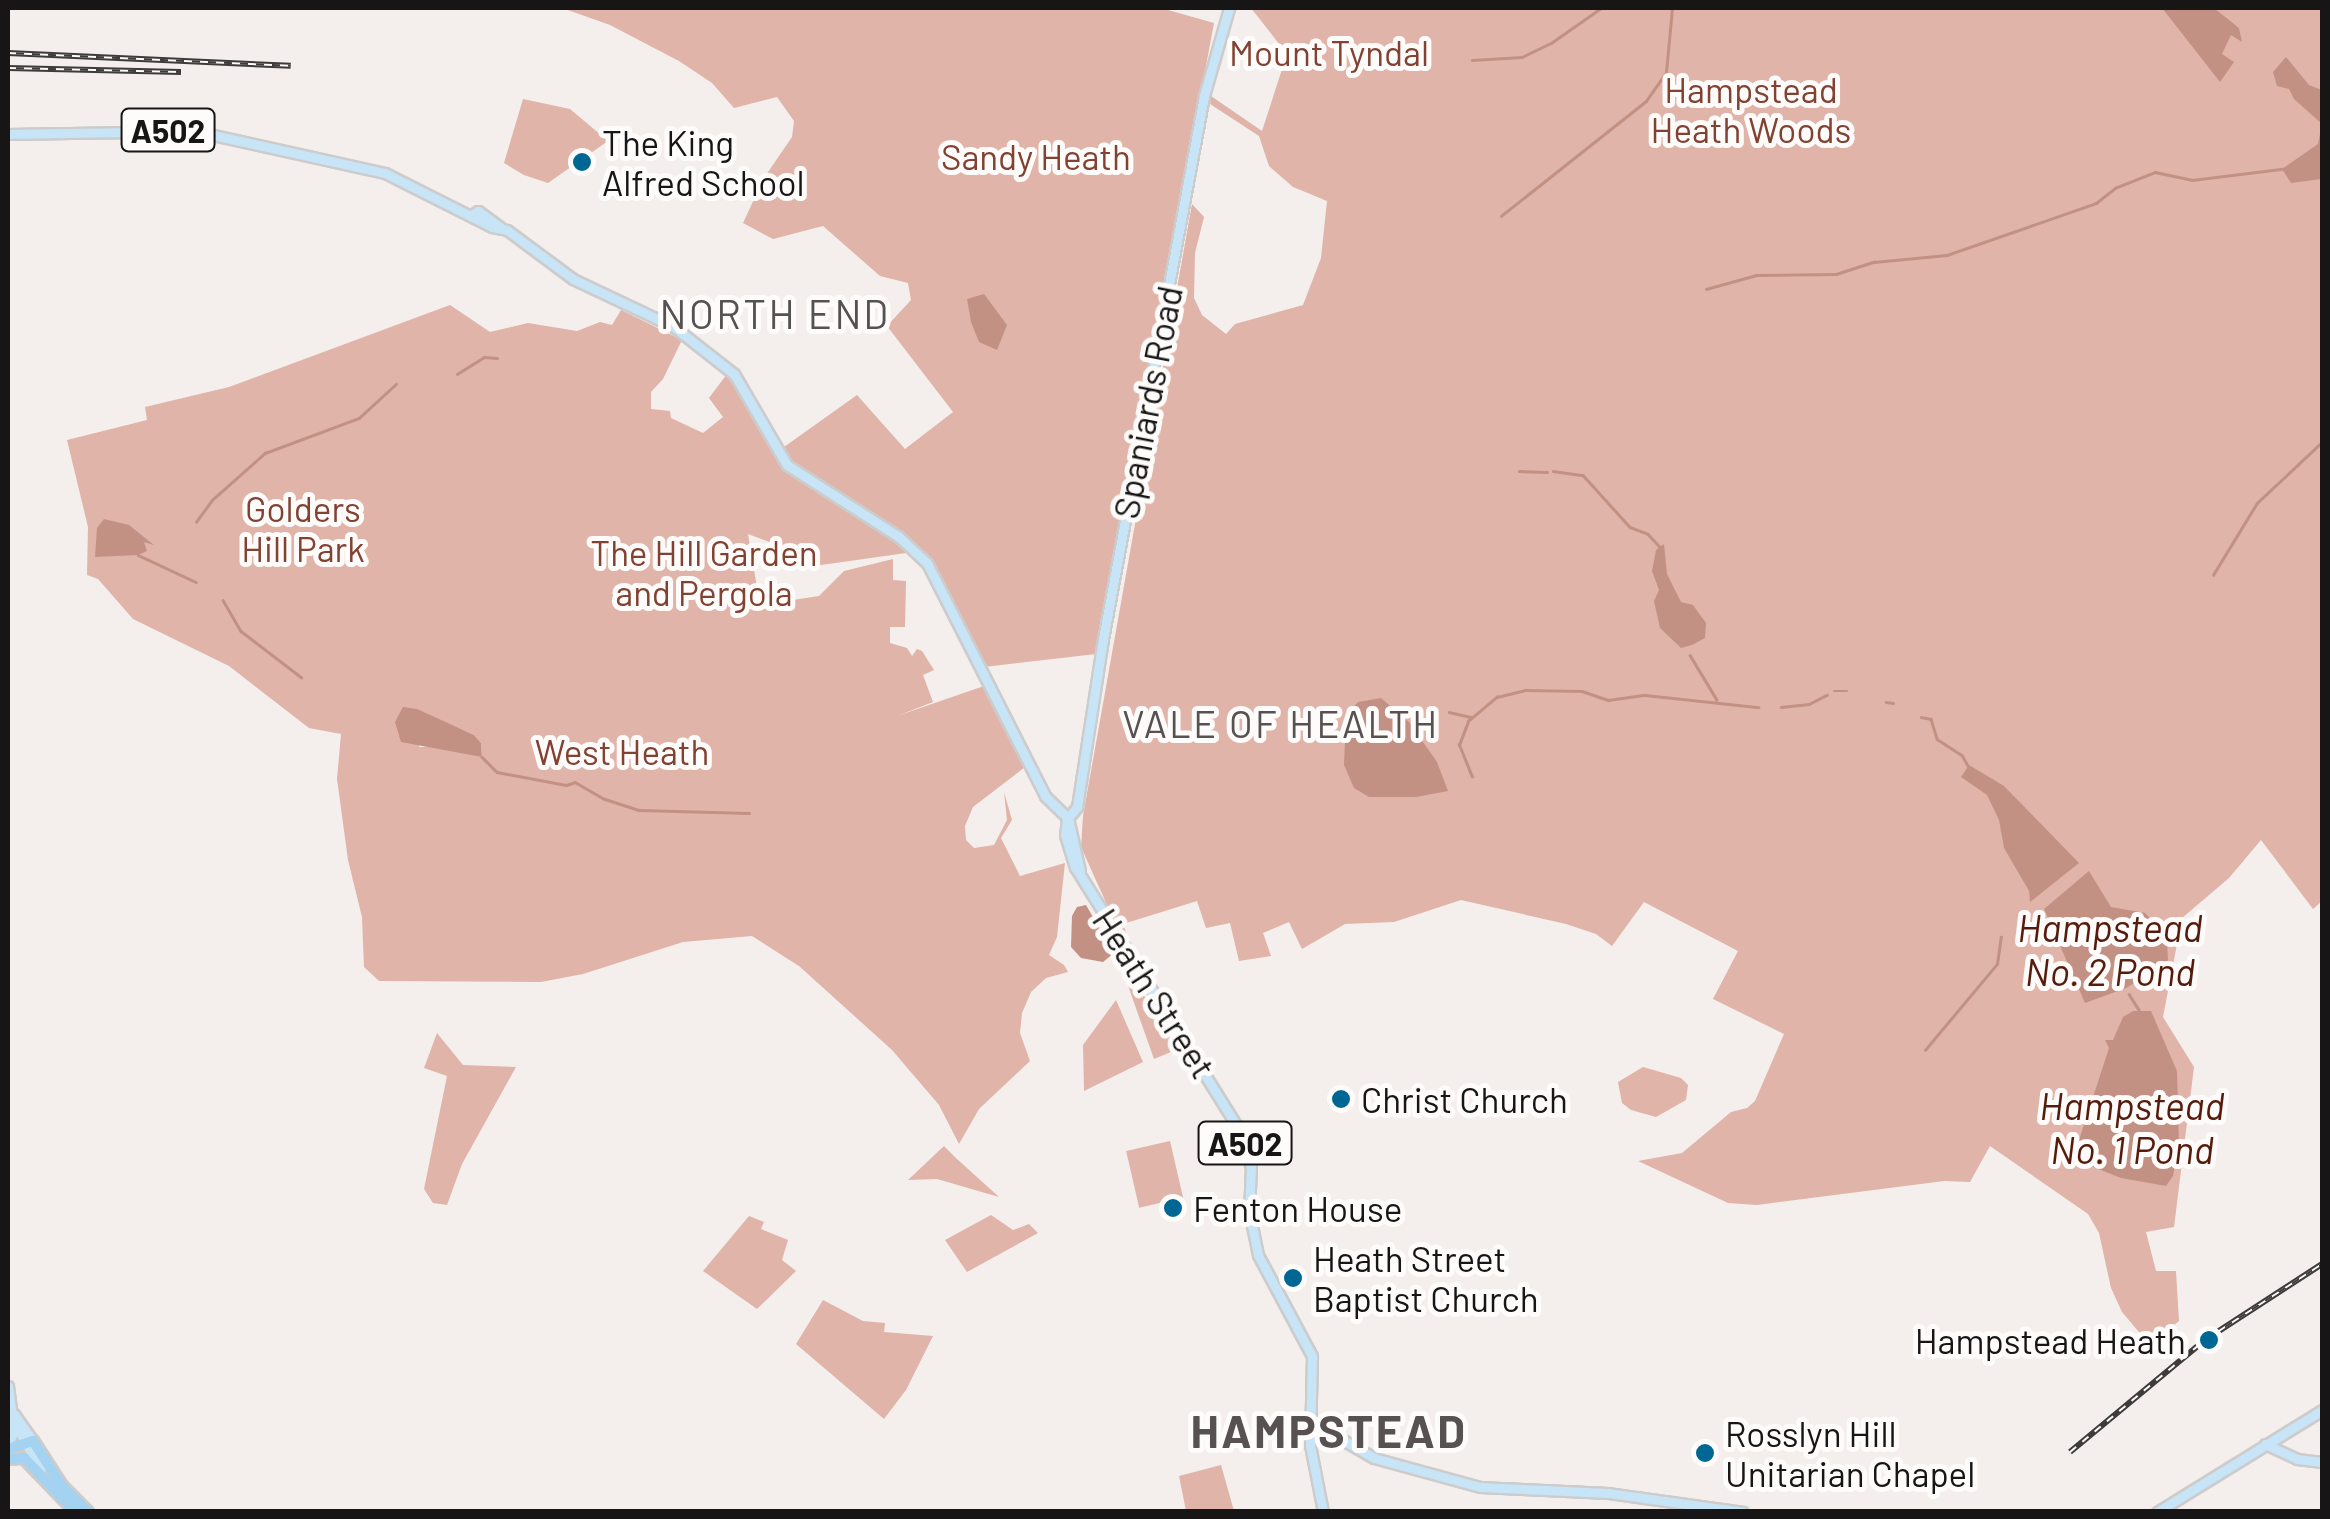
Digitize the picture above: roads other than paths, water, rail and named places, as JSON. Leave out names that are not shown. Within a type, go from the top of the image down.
[{"type":"highway","points":[[8,1446],[29,1449],[88,1512]]},
{"type":"highway","points":[[8,1459],[29,1449]]},
{"type":"highway","points":[[29,1449],[46,1481],[76,1512]]},
{"type":"main road","name":"Spaniards Road","points":[[1068,818],[1076,811],[1204,96],[1229,8]]},
{"type":"main road","name":"A502","points":[[8,134],[167,130],[251,140],[386,172],[500,227],[582,284],[663,320],[734,374],[787,465],[891,532],[920,560],[1047,800],[1068,818]]},
{"type":"main road","name":"Heath Street","points":[[1068,818],[1069,853],[1108,925],[1216,1088],[1243,1136],[1251,1167],[1249,1211],[1258,1255],[1312,1356],[1310,1421],[1314,1475],[1324,1512]]},
{"type":"main road","points":[[8,1386],[14,1432],[8,1446]]},
{"type":"main road","points":[[2156,1512],[2322,1410]]},
{"type":"main road","points":[[13,1417],[29,1449]]},
{"type":"main road","points":[[1310,1421],[1374,1458],[1480,1487],[1608,1492],[1743,1512]]},
{"type":"main road","points":[[2277,1437],[2278,1450]]},
{"type":"main road","points":[[2265,1444],[2306,1462],[2322,1462]]},
{"type":"water","points":[[2162,8],[2214,8],[2239,28],[2242,42],[2231,35],[2222,54],[2234,62],[2220,82]]},
{"type":"water","points":[[2286,57],[2309,85],[2322,90],[2322,124],[2294,99],[2289,89],[2277,86],[2273,72]]},
{"type":"water","points":[[2322,124],[2322,179],[2291,183],[2282,169],[2318,144]]},
{"type":"water","points":[[984,294],[1007,325],[997,350],[979,342],[971,322],[967,299]]},
{"type":"water","points":[[104,519],[129,525],[154,545],[144,542],[147,551],[138,555],[95,557],[97,528]]},
{"type":"water","points":[[1664,544],[1667,574],[1681,602],[1693,605],[1706,623],[1705,638],[1681,648],[1660,628],[1654,601],[1659,590],[1652,571],[1656,550]]},
{"type":"water","points":[[1381,698],[1409,722],[1437,762],[1448,791],[1416,797],[1369,797],[1354,788],[1344,765],[1346,715],[1358,702]]},
{"type":"water","points":[[403,707],[417,709],[474,735],[481,743],[482,757],[401,742],[395,722]]},
{"type":"water","points":[[1969,765],[2004,786],[2079,863],[2030,902],[2029,891],[2004,848],[1999,820],[1987,795],[1961,777]]},
{"type":"water","name":"Hampstead No. 2 Pond","points":[[2089,871],[2111,907],[2145,913],[2167,936],[2168,963],[2126,988],[2085,1003],[2044,909]]},
{"type":"water","points":[[1086,905],[1114,953],[1103,962],[1081,958],[1071,947],[1072,916],[1077,907]]},
{"type":"water","name":"Hampstead No. 1 Pond","points":[[2133,1011],[2151,1011],[2177,1071],[2179,1145],[2173,1176],[2166,1186],[2121,1178],[2088,1165],[2080,1154],[2080,1137],[2109,1048],[2105,1040],[2113,1040],[2123,1017]]},
{"type":"waterway","points":[[1472,60],[1522,57],[1551,43],[1601,8]]},
{"type":"waterway","points":[[1501,216],[1646,101],[1666,72],[1672,8]]},
{"type":"waterway","points":[[1706,289],[1757,275],[1836,274],[1874,262],[1947,255],[2096,203],[2115,188],[2155,172],[2192,180],[2282,169]]},
{"type":"waterway","points":[[457,374],[484,357],[497,358]]},
{"type":"waterway","points":[[196,522],[212,500],[265,453],[359,418],[396,384]]},
{"type":"waterway","points":[[2213,575],[2257,503],[2322,442]]},
{"type":"waterway","points":[[1519,471],[1547,472]]},
{"type":"waterway","points":[[1553,471],[1583,475],[1630,527],[1648,534],[1660,547]]},
{"type":"waterway","points":[[138,555],[196,582]]},
{"type":"waterway","points":[[223,600],[241,631],[301,677]]},
{"type":"waterway","points":[[1690,655],[1717,700]]},
{"type":"waterway","points":[[1472,777],[1459,745],[1468,721],[1497,697],[1525,690],[1582,691],[1608,700],[1645,695],[1758,707]]},
{"type":"waterway","points":[[1834,691],[1847,691]]},
{"type":"waterway","points":[[1781,707],[1809,704],[1827,695]]},
{"type":"waterway","points":[[1886,702],[1893,703]]},
{"type":"waterway","points":[[1449,712],[1471,717]]},
{"type":"waterway","points":[[1921,717],[1931,719],[1937,739],[1962,755],[1968,766]]},
{"type":"waterway","points":[[482,757],[497,772],[566,785],[575,782],[605,799],[639,810],[749,813]]},
{"type":"waterway","points":[[1925,1050],[1997,964],[2001,937]]},
{"type":"waterway","points":[[2129,994],[2139,1010]]},
{"type":"railway","points":[[8,53],[291,66]]},
{"type":"railway","points":[[8,68],[181,72]]},
{"type":"railway","points":[[2070,1452],[2205,1340],[2322,1264]]},
{"type":"place","name":"The King Alfred School","points":[[582,162]]},
{"type":"place","name":"Christ Church","points":[[1341,1099]]},
{"type":"place","name":"Fenton House","points":[[1173,1208]]},
{"type":"place","name":"Heath Street Baptist Church","points":[[1293,1278]]},
{"type":"place","name":"Hampstead Heath","points":[[2209,1340]]},
{"type":"place","name":"Rosslyn Hill Unitarian Chapel","points":[[1705,1453]]},
{"type":"district","name":"NORTH END","points":[[775,313]]},
{"type":"district","name":"VALE OF HEALTH","points":[[1281,724]]},
{"type":"district","name":"HAMPSTEAD","points":[[1329,1431]]},
{"type":"park label","name":"Mount Tyndal","points":[[1329,52]]},
{"type":"park label","name":"Hampstead Heath Woods","points":[[1751,109]]},
{"type":"park label","name":"Sandy Heath","points":[[1036,156]]},
{"type":"park label","name":"Golders Hill Park","points":[[303,528]]},
{"type":"park label","name":"The Hill Garden and Pergola","points":[[704,572]]},
{"type":"park label","name":"West Heath","points":[[622,751]]}]
